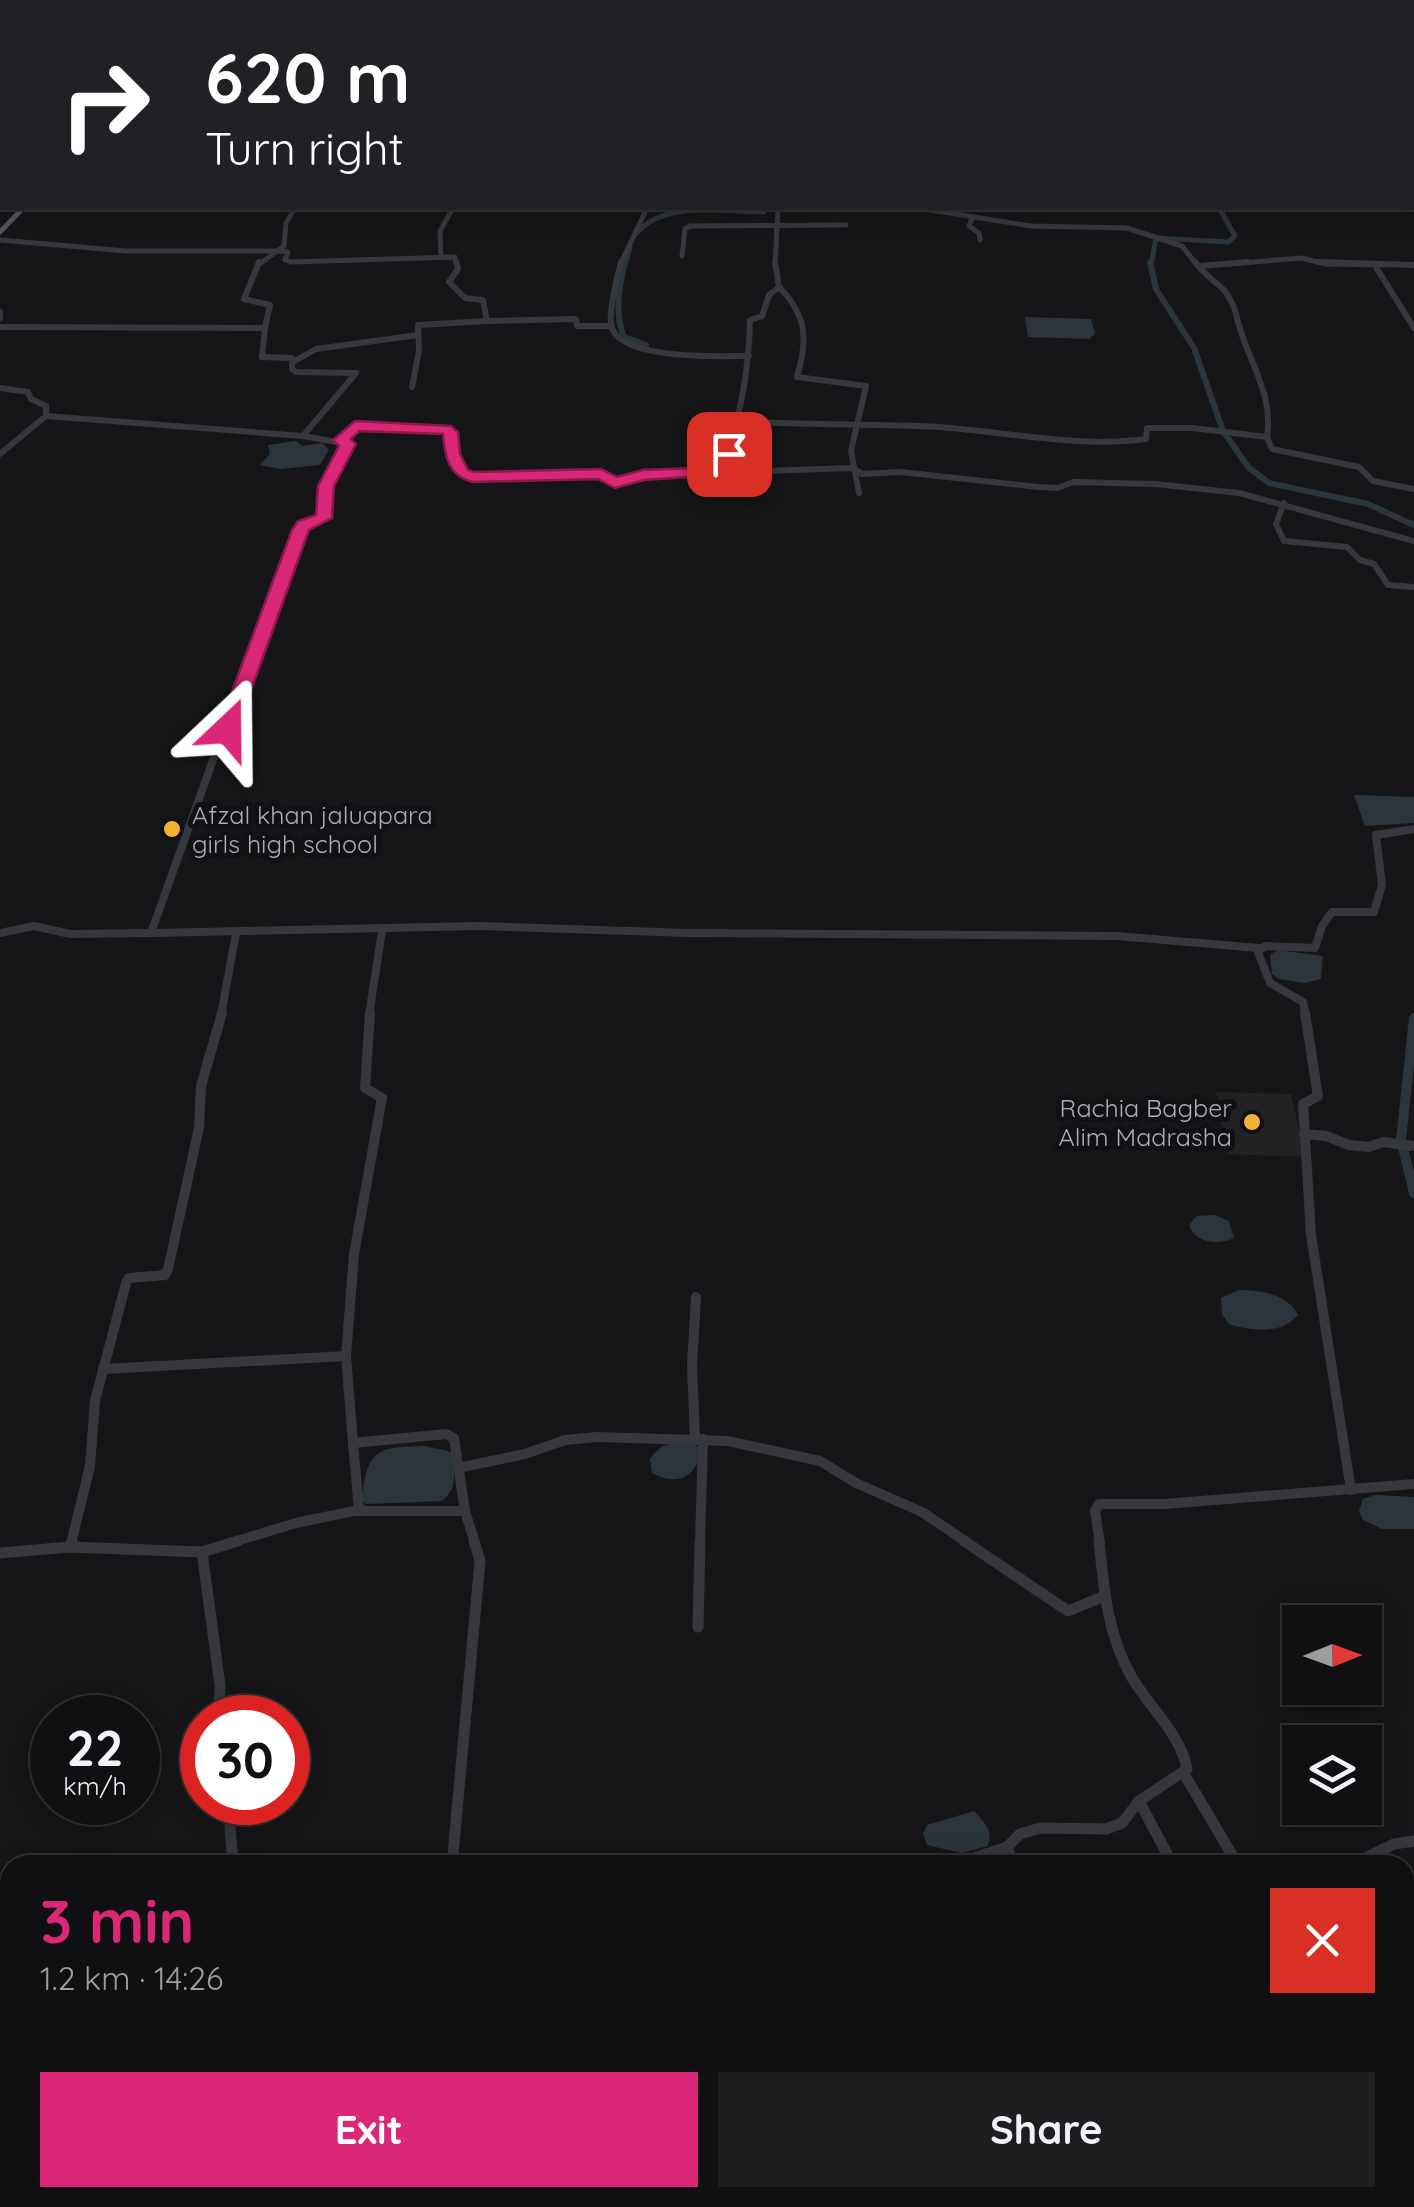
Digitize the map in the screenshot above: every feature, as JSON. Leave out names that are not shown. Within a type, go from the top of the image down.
[{"type":"main road","points":[[0,232],[21,210]]},
{"type":"street","points":[[294,210],[279,251],[259,262],[244,299],[270,306],[262,357],[288,358],[294,362]]},
{"type":"street","points":[[441,257],[440,231],[452,210]]},
{"type":"street","points":[[610,326],[620,256],[646,210]]},
{"type":"street","points":[[778,210],[774,271],[779,287],[798,306],[804,357],[798,377],[864,384],[850,451],[860,493]]},
{"type":"street","points":[[928,210],[972,219],[1132,229],[1177,244],[1207,278],[1230,296],[1266,391],[1270,418],[1267,437],[1272,449],[1360,467],[1374,481],[1414,489]]},
{"type":"street","points":[[986,220],[988,210]]},
{"type":"street","points":[[972,219],[969,226],[979,233],[980,240]]},
{"type":"street","points":[[682,256],[684,229],[690,226],[846,225]]},
{"type":"street","points":[[0,240],[126,251],[279,251],[288,252],[285,260],[291,262],[457,258],[458,269],[449,282],[462,296],[483,300],[487,321]]},
{"type":"street","points":[[1200,266],[1301,258],[1326,264],[1414,265]]},
{"type":"street","points":[[1374,264],[1414,328]]},
{"type":"street","points":[[723,471],[739,421],[750,320],[762,316],[769,294],[779,287]]},
{"type":"street","points":[[412,387],[416,328],[423,322],[576,319],[577,326],[610,326],[628,345],[659,352],[748,356]]},
{"type":"street","points":[[0,327],[265,328]]},
{"type":"street","points":[[302,436],[356,373],[296,372],[292,369],[294,362],[316,349],[418,335]]},
{"type":"street","points":[[0,388],[28,392],[31,399],[46,406],[46,416]]},
{"type":"street","points":[[0,454],[46,416],[302,436],[348,444],[326,486],[324,518],[304,524],[300,530],[242,698],[213,760],[151,933]]},
{"type":"street","points":[[739,421],[935,427],[1115,443],[1146,439],[1145,428],[1164,426],[1267,437]]},
{"type":"street","points":[[341,440],[358,425],[446,430],[450,432],[452,454],[461,473],[472,477],[601,474],[615,483],[643,475],[854,468],[862,474],[916,473],[1038,487],[1058,488],[1073,482],[1155,484],[1284,503],[1414,541]]},
{"type":"street","points":[[1284,503],[1276,524],[1284,541],[1346,547],[1360,560],[1374,564],[1388,586],[1414,587]]},
{"type":"street","points":[[0,933],[34,926],[70,934],[382,931],[480,926],[688,934],[1117,936],[1259,948],[1315,948],[1323,923],[1332,912],[1374,912],[1379,904],[1382,878],[1376,835],[1414,828]]},
{"type":"street","points":[[359,1510],[346,1356],[354,1254],[382,1098],[365,1088],[369,1018],[382,931]]},
{"type":"street","points":[[70,1547],[90,1466],[95,1401],[126,1283],[129,1278],[165,1275],[168,1269],[199,1128],[202,1086],[228,990],[236,933]]},
{"type":"street","points":[[1259,948],[1270,984],[1303,1002],[1318,1088],[1316,1098],[1302,1108],[1312,1235],[1351,1490]]},
{"type":"street","points":[[1304,1134],[1326,1136],[1350,1145],[1369,1147],[1388,1142],[1414,1146]]},
{"type":"street","points":[[696,1297],[692,1366],[699,1439],[698,1627]]},
{"type":"street","points":[[103,1369],[346,1356]]},
{"type":"street","points":[[353,1443],[451,1435],[464,1511],[480,1561],[453,1855]]},
{"type":"street","points":[[458,1468],[525,1454],[565,1440],[699,1439],[820,1461],[856,1483],[922,1512],[1068,1612],[1102,1597]]},
{"type":"street","points":[[1232,1855],[1183,1772],[1186,1757],[1124,1663],[1109,1628],[1102,1597],[1096,1511],[1099,1504],[1414,1484]]},
{"type":"street","points":[[0,1553],[70,1547],[202,1552],[321,1516],[359,1510],[442,1515],[464,1511]]},
{"type":"street","points":[[202,1552],[220,1695]]},
{"type":"street","points":[[983,1855],[1007,1847],[1020,1834],[1040,1828],[1106,1828],[1122,1824],[1138,1801],[1183,1772]]},
{"type":"street","points":[[1138,1801],[1168,1855]]},
{"type":"street","points":[[230,1825],[232,1855]]},
{"type":"street","points":[[1371,1855],[1394,1844],[1414,1842]]},
{"type":"street","points":[[1007,1847],[1010,1855]]},
{"type":"shaded area","points":[[1025,317],[1091,319],[1095,334],[1089,339],[1028,337]]},
{"type":"shaded area","points":[[296,441],[302,446],[322,443],[329,450],[320,465],[280,469],[260,465],[270,454],[268,445]]},
{"type":"shaded area","points":[[1354,795],[1414,797],[1414,823],[1365,826]]},
{"type":"shaded area","points":[[1277,950],[1323,956],[1321,979],[1305,983],[1279,979],[1272,974],[1270,955]]},
{"type":"shaded area","name":"Rachia Bagber Alim Madrasha","points":[[1216,1092],[1291,1094],[1305,1157],[1227,1154]]},
{"type":"shaded area","points":[[1214,1215],[1229,1221],[1234,1238],[1221,1242],[1196,1236],[1189,1225],[1197,1216]]},
{"type":"shaded area","points":[[1239,1290],[1281,1298],[1298,1315],[1274,1328],[1256,1330],[1229,1324],[1222,1314],[1221,1298]]},
{"type":"shaded area","points":[[692,1442],[701,1450],[690,1473],[670,1479],[652,1473],[650,1459],[659,1449]]},
{"type":"shaded area","points":[[425,1446],[452,1452],[453,1485],[442,1501],[366,1504],[362,1500],[367,1470],[377,1454]]},
{"type":"shaded area","points":[[1375,1495],[1414,1497],[1414,1529],[1382,1529],[1363,1520],[1359,1511],[1363,1499]]},
{"type":"shaded area","points":[[974,1811],[989,1832],[987,1846],[962,1853],[927,1845],[923,1834],[927,1825]]},
{"type":"waterway","points":[[1151,265],[1156,238],[1228,242],[1235,236],[1220,210]]},
{"type":"waterway","points":[[636,234],[648,223],[678,212],[764,212]]},
{"type":"waterway","points":[[625,265],[630,248]]},
{"type":"waterway","points":[[625,262],[618,300],[621,328],[624,337],[646,345]]},
{"type":"waterway","points":[[1150,262],[1156,289],[1194,348],[1223,431],[1249,468],[1269,483],[1368,504],[1414,525]]},
{"type":"waterway","points":[[1414,1018],[1401,1139],[1414,1193]]},
{"type":"place","name":"Afzal khan jaluapara girls high school","points":[[172,829]]},
{"type":"place","name":"Rachia Bagber Alim Madrasha","points":[[1252,1122]]},
{"type":"route","points":[[228,729],[300,530],[304,524],[324,518],[326,486],[348,444],[341,440],[355,426],[446,430],[450,432],[452,454],[461,473],[472,477],[601,474],[615,483],[643,475],[723,471],[729,454]]}]
